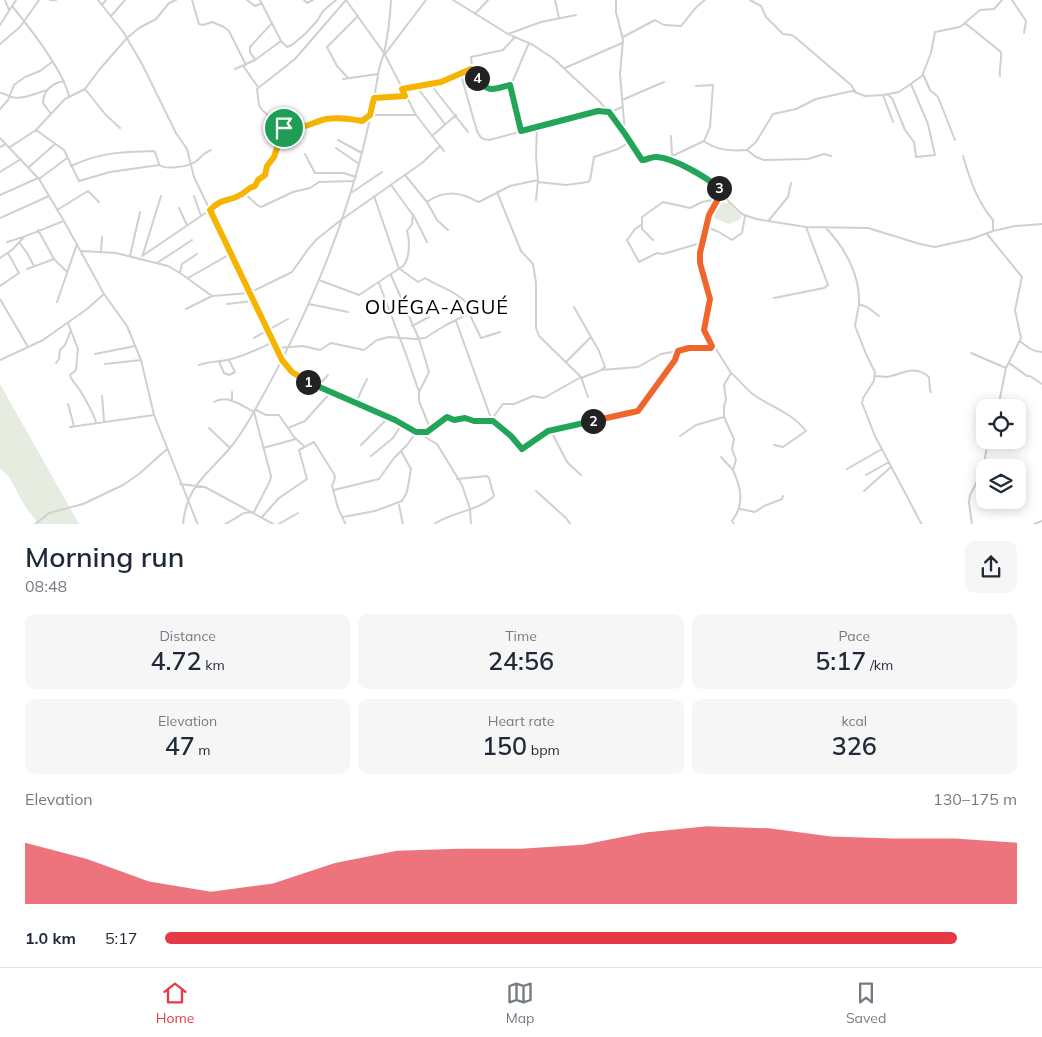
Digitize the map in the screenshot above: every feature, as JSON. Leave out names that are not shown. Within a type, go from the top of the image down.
[{"type":"street","points":[[5,0],[9,10]]},
{"type":"street","points":[[0,25],[16,0]]},
{"type":"street","points":[[0,44],[11,36],[24,22],[39,0]]},
{"type":"street","points":[[50,0],[56,0]]},
{"type":"street","points":[[98,0],[127,38],[176,133],[187,149],[194,177],[282,360],[296,374],[317,387],[356,402],[402,424],[440,446],[462,485],[470,509],[471,524]]},
{"type":"street","points":[[102,5],[106,0]]},
{"type":"street","points":[[111,16],[125,0]]},
{"type":"street","points":[[9,147],[36,130],[62,101],[85,90],[99,70],[127,38],[138,28],[159,17],[169,3],[176,0]]},
{"type":"street","points":[[192,0],[199,24],[203,25],[212,22],[227,29],[245,66],[259,88]]},
{"type":"street","points":[[247,0],[256,6],[262,3]]},
{"type":"street","points":[[260,0],[281,41],[287,47],[292,46],[313,26],[322,11],[336,0]]},
{"type":"street","points":[[304,0],[307,3],[313,0]]},
{"type":"street","points":[[183,524],[187,500],[196,485],[230,448],[255,410],[282,360],[319,280],[360,164],[384,53],[391,0]]},
{"type":"street","points":[[384,53],[426,0]]},
{"type":"street","points":[[453,0],[508,34],[547,53],[565,68],[609,112],[642,160],[654,156],[667,159],[704,177],[722,192],[734,208],[745,216],[806,227],[868,228],[935,247],[1015,226],[1042,224]]},
{"type":"street","points":[[475,14],[488,0]]},
{"type":"street","points":[[555,0],[559,18]]},
{"type":"street","points":[[616,0],[616,12],[623,37],[620,74],[622,107],[626,123],[625,134]]},
{"type":"street","points":[[623,37],[655,20],[664,25],[681,26],[697,5],[705,0]]},
{"type":"street","points":[[750,0],[761,6],[766,17],[783,34],[792,35],[796,38],[851,84],[855,91],[865,96],[883,96],[898,93],[912,84],[923,74],[936,32],[941,29],[954,28],[965,24],[980,10],[994,9],[1002,0]]},
{"type":"street","points":[[1012,0],[1026,21],[1024,33]]},
{"type":"street","points":[[416,115],[370,115],[362,121],[338,118],[314,122],[292,129],[284,128],[262,110],[256,91],[295,59],[348,1],[384,53],[416,115],[444,151]]},
{"type":"street","points":[[12,6],[52,62],[64,81],[70,96]]},
{"type":"street","points":[[508,34],[541,22],[576,15]]},
{"type":"street","points":[[348,78],[337,66],[327,47],[358,16]]},
{"type":"street","points":[[255,60],[250,52],[250,47],[272,24]]},
{"type":"street","points":[[965,24],[1001,52],[1000,76]]},
{"type":"street","points":[[510,85],[494,90],[482,86],[471,69],[471,57],[503,50],[515,37]]},
{"type":"street","points":[[235,69],[255,60],[281,41]]},
{"type":"street","points":[[521,131],[510,85],[529,43]]},
{"type":"street","points":[[565,68],[623,43]]},
{"type":"street","points":[[0,109],[10,97],[12,87],[25,77],[37,73],[52,62]]},
{"type":"street","points":[[402,89],[431,84],[471,69]]},
{"type":"street","points":[[343,79],[378,74]]},
{"type":"street","points":[[461,74],[480,137],[484,140],[598,111],[609,112],[622,107]]},
{"type":"street","points":[[923,74],[930,88],[938,97],[955,140]]},
{"type":"street","points":[[0,93],[10,97],[25,96],[47,90],[55,84],[64,81]]},
{"type":"street","points":[[622,100],[664,82]]},
{"type":"street","points":[[431,84],[468,132]]},
{"type":"street","points":[[667,159],[704,141],[710,127],[713,86],[712,84],[696,86]]},
{"type":"street","points":[[888,95],[892,98],[906,132],[914,142],[916,157],[935,155],[929,127],[912,84]]},
{"type":"street","points":[[416,86],[445,124]]},
{"type":"street","points":[[47,90],[43,103],[50,114]]},
{"type":"street","points":[[85,90],[105,114],[120,128]]},
{"type":"street","points":[[747,150],[756,142],[773,114],[796,109],[816,99],[855,91]]},
{"type":"street","points":[[374,98],[405,96]]},
{"type":"street","points":[[883,96],[893,122]]},
{"type":"street","points":[[598,111],[600,102]]},
{"type":"street","points":[[432,136],[456,115]]},
{"type":"street","points":[[142,258],[221,201],[243,194],[247,189],[255,186],[258,180],[266,174],[267,166],[274,157],[284,128]]},
{"type":"street","points":[[536,200],[538,181],[536,156],[537,128]]},
{"type":"street","points":[[36,130],[64,150],[77,180],[80,181],[110,172],[160,165],[164,167],[190,164],[198,160],[205,152],[211,150]]},
{"type":"street","points":[[671,136],[672,155]]},
{"type":"street","points":[[0,138],[39,179],[78,244],[104,294],[127,326],[141,360],[154,416],[180,484],[198,524]]},
{"type":"street","points":[[338,140],[362,153]]},
{"type":"street","points":[[704,141],[725,150],[747,150],[764,160],[808,159],[824,154],[831,156]]},
{"type":"street","points":[[427,202],[434,197],[451,193],[480,202],[510,186],[538,181],[566,185],[588,182],[594,157],[618,149],[630,142]]},
{"type":"street","points":[[0,147],[6,144]]},
{"type":"street","points":[[29,167],[56,144]]},
{"type":"street","points":[[186,309],[212,296],[249,293],[295,270],[309,248],[341,220],[405,175],[440,146]]},
{"type":"street","points":[[336,148],[360,164]]},
{"type":"street","points":[[71,166],[109,153],[153,151],[160,165]]},
{"type":"street","points":[[305,154],[315,173],[348,173],[356,177]]},
{"type":"street","points":[[963,156],[975,192],[984,210],[994,220],[993,231]]},
{"type":"street","points":[[0,195],[39,179],[68,157]]},
{"type":"street","points":[[0,172],[21,159]]},
{"type":"street","points":[[351,193],[382,172]]},
{"type":"street","points":[[405,175],[427,202],[437,220],[448,230]]},
{"type":"street","points":[[243,194],[261,207],[293,192],[310,188],[319,182],[354,181]]},
{"type":"street","points":[[768,221],[788,197],[791,183]]},
{"type":"street","points":[[392,184],[413,214],[427,242]]},
{"type":"street","points":[[58,210],[88,191],[99,202]]},
{"type":"street","points":[[497,192],[521,251],[534,264],[537,332],[582,378],[588,396]]},
{"type":"street","points":[[722,192],[709,215],[702,243],[700,263],[710,299],[704,330],[731,373],[757,397],[786,413],[801,424],[806,431],[783,447],[774,445]]},
{"type":"street","points":[[0,218],[49,196]]},
{"type":"street","points":[[142,258],[161,196]]},
{"type":"street","points":[[194,196],[201,216]]},
{"type":"street","points":[[374,196],[399,269],[418,282],[425,278],[452,292],[467,304],[480,338],[500,332]]},
{"type":"street","points":[[653,240],[642,228],[643,215],[664,201],[690,208],[702,202],[718,199]]},
{"type":"street","points":[[179,208],[187,225]]},
{"type":"street","points":[[130,256],[140,212]]},
{"type":"street","points":[[319,280],[359,294],[391,275],[406,262],[409,252],[407,231],[412,224],[413,214]]},
{"type":"street","points":[[706,227],[732,240],[742,233],[745,216]]},
{"type":"street","points":[[0,258],[24,238],[38,230],[64,221]]},
{"type":"street","points":[[642,224],[635,229],[627,240],[638,262],[657,253],[663,254],[702,243]]},
{"type":"street","points":[[774,298],[824,288],[828,284],[806,227]]},
{"type":"street","points":[[826,228],[845,251],[858,287],[859,304],[855,326],[875,372],[874,381],[862,398],[862,403],[870,426],[922,524]]},
{"type":"street","points":[[38,230],[54,259],[67,272]]},
{"type":"street","points":[[987,234],[1022,277],[1015,310],[1021,335],[1020,341],[1006,368],[1000,399]]},
{"type":"street","points":[[101,252],[102,237]]},
{"type":"street","points":[[7,242],[24,238]]},
{"type":"street","points":[[157,263],[192,240]]},
{"type":"street","points":[[19,242],[34,266]]},
{"type":"street","points":[[57,302],[78,244]]},
{"type":"street","points":[[81,251],[142,258],[168,266],[180,272],[212,296]]},
{"type":"street","points":[[0,286],[19,273],[8,253]]},
{"type":"street","points":[[188,278],[232,253]]},
{"type":"street","points":[[180,272],[182,264],[198,254]]},
{"type":"street","points":[[27,269],[54,259]]},
{"type":"street","points":[[391,275],[419,339],[429,372],[419,392]]},
{"type":"street","points":[[379,283],[419,392],[419,401],[430,429]]},
{"type":"street","points":[[0,360],[43,340],[104,294]]},
{"type":"street","points":[[0,299],[28,348]]},
{"type":"street","points":[[227,304],[252,301]]},
{"type":"street","points":[[309,304],[348,312]]},
{"type":"street","points":[[859,304],[867,307],[879,316]]},
{"type":"street","points":[[574,307],[599,351],[605,367],[602,370]]},
{"type":"street","points":[[276,348],[307,347],[320,350],[331,343],[363,350],[378,340],[392,337],[419,339],[428,337],[469,313]]},
{"type":"street","points":[[412,326],[429,317]]},
{"type":"street","points":[[254,338],[288,318]]},
{"type":"street","points":[[456,321],[492,420],[511,436],[522,449],[551,431],[638,411],[675,360],[678,351]]},
{"type":"street","points":[[68,323],[78,349],[76,370],[70,375],[70,378],[81,392],[96,422]]},
{"type":"street","points":[[56,363],[60,359],[60,350],[65,345],[72,330]]},
{"type":"street","points":[[566,362],[591,337]]},
{"type":"street","points":[[1020,341],[1029,348],[1042,352]]},
{"type":"street","points":[[199,365],[207,361],[227,360],[273,342]]},
{"type":"street","points":[[492,420],[502,405],[514,404],[534,396],[544,398],[591,373],[602,370],[638,367],[661,354],[689,348],[711,348],[711,343]]},
{"type":"street","points":[[95,354],[135,346]]},
{"type":"street","points":[[972,353],[1006,368]]},
{"type":"street","points":[[105,364],[141,360]]},
{"type":"street","points":[[220,360],[222,369],[227,375],[234,373],[227,360]]},
{"type":"street","points":[[222,369],[227,360]]},
{"type":"street","points":[[1008,363],[1042,384]]},
{"type":"street","points":[[875,376],[887,377],[908,370],[923,372],[929,377],[931,392]]},
{"type":"street","points":[[731,373],[724,385],[726,400],[724,418],[734,439],[732,449],[736,460],[733,470]]},
{"type":"street","points":[[317,387],[328,375]]},
{"type":"street","points":[[356,402],[367,379]]},
{"type":"street","points":[[232,392],[232,401]]},
{"type":"street","points":[[288,428],[305,421],[331,392]]},
{"type":"street","points":[[102,396],[104,421]]},
{"type":"street","points":[[214,402],[220,399],[232,401],[266,415],[279,414],[296,439],[304,446]]},
{"type":"street","points":[[68,404],[74,426]]},
{"type":"street","points":[[254,512],[270,478],[255,410]]},
{"type":"street","points":[[70,427],[96,422],[154,416]]},
{"type":"street","points":[[361,445],[387,417]]},
{"type":"street","points":[[416,432],[425,432],[447,417],[454,420],[465,418],[474,421],[492,420]]},
{"type":"street","points":[[680,436],[696,425],[724,418]]},
{"type":"street","points":[[371,456],[393,438],[402,424]]},
{"type":"street","points":[[209,428],[230,448]]},
{"type":"street","points":[[551,431],[566,462],[581,474]]},
{"type":"street","points":[[334,490],[378,480],[416,432]]},
{"type":"street","points":[[263,448],[296,439]]},
{"type":"street","points":[[262,517],[279,498],[307,479],[299,452],[304,446],[315,442],[334,474],[335,478],[332,486],[338,508],[346,524]]},
{"type":"street","points":[[34,524],[50,513],[82,504],[123,485],[167,449]]},
{"type":"street","points":[[847,469],[882,449]]},
{"type":"street","points":[[972,524],[970,495],[983,470],[986,449]]},
{"type":"street","points":[[343,517],[370,512],[402,502],[407,492],[412,468],[401,451]]},
{"type":"street","points":[[720,457],[733,470],[739,485],[740,509],[732,521],[735,524]]},
{"type":"street","points":[[866,475],[889,462]]},
{"type":"street","points":[[864,491],[891,468]]},
{"type":"street","points":[[434,524],[446,516],[470,509],[493,497],[489,478],[484,476],[458,479]]},
{"type":"street","points":[[180,484],[196,485],[214,491],[276,524],[298,513]]},
{"type":"street","points":[[536,491],[571,524]]},
{"type":"street","points":[[740,509],[755,512],[764,506],[782,499],[784,496]]},
{"type":"street","points":[[399,504],[403,524]]},
{"type":"street","points":[[224,524],[244,513],[254,512]]},
{"type":"street","points":[[1032,524],[1042,520]]},
{"type":"shaded area","points":[[717,203],[728,203],[742,216],[739,220],[728,224],[710,216]]},
{"type":"shaded area","points":[[0,384],[79,524],[39,524],[26,508],[9,477],[0,468]]},
{"type":"district","name":"OUÉGA-AGUÉ","points":[[437,307]]},
{"type":"route","points":[[471,69],[482,86],[494,90],[510,85],[521,131],[598,111],[609,112],[642,160],[654,156],[667,159],[704,177],[722,192],[709,215],[700,253],[700,263],[710,299],[704,330],[712,346],[711,348],[689,348],[678,351],[675,360],[648,394],[638,411],[548,431],[522,449],[511,436],[493,421],[474,421],[465,418],[454,420],[447,417],[427,432],[416,432],[356,402],[312,384],[292,372],[282,360],[252,301],[232,253],[227,247],[210,210],[225,199],[243,194],[247,189],[255,186],[258,180],[265,175],[267,166],[273,160],[284,128],[289,130],[326,119],[346,118],[362,121],[370,115],[374,98],[405,96],[402,89],[448,80],[471,69]]}]
